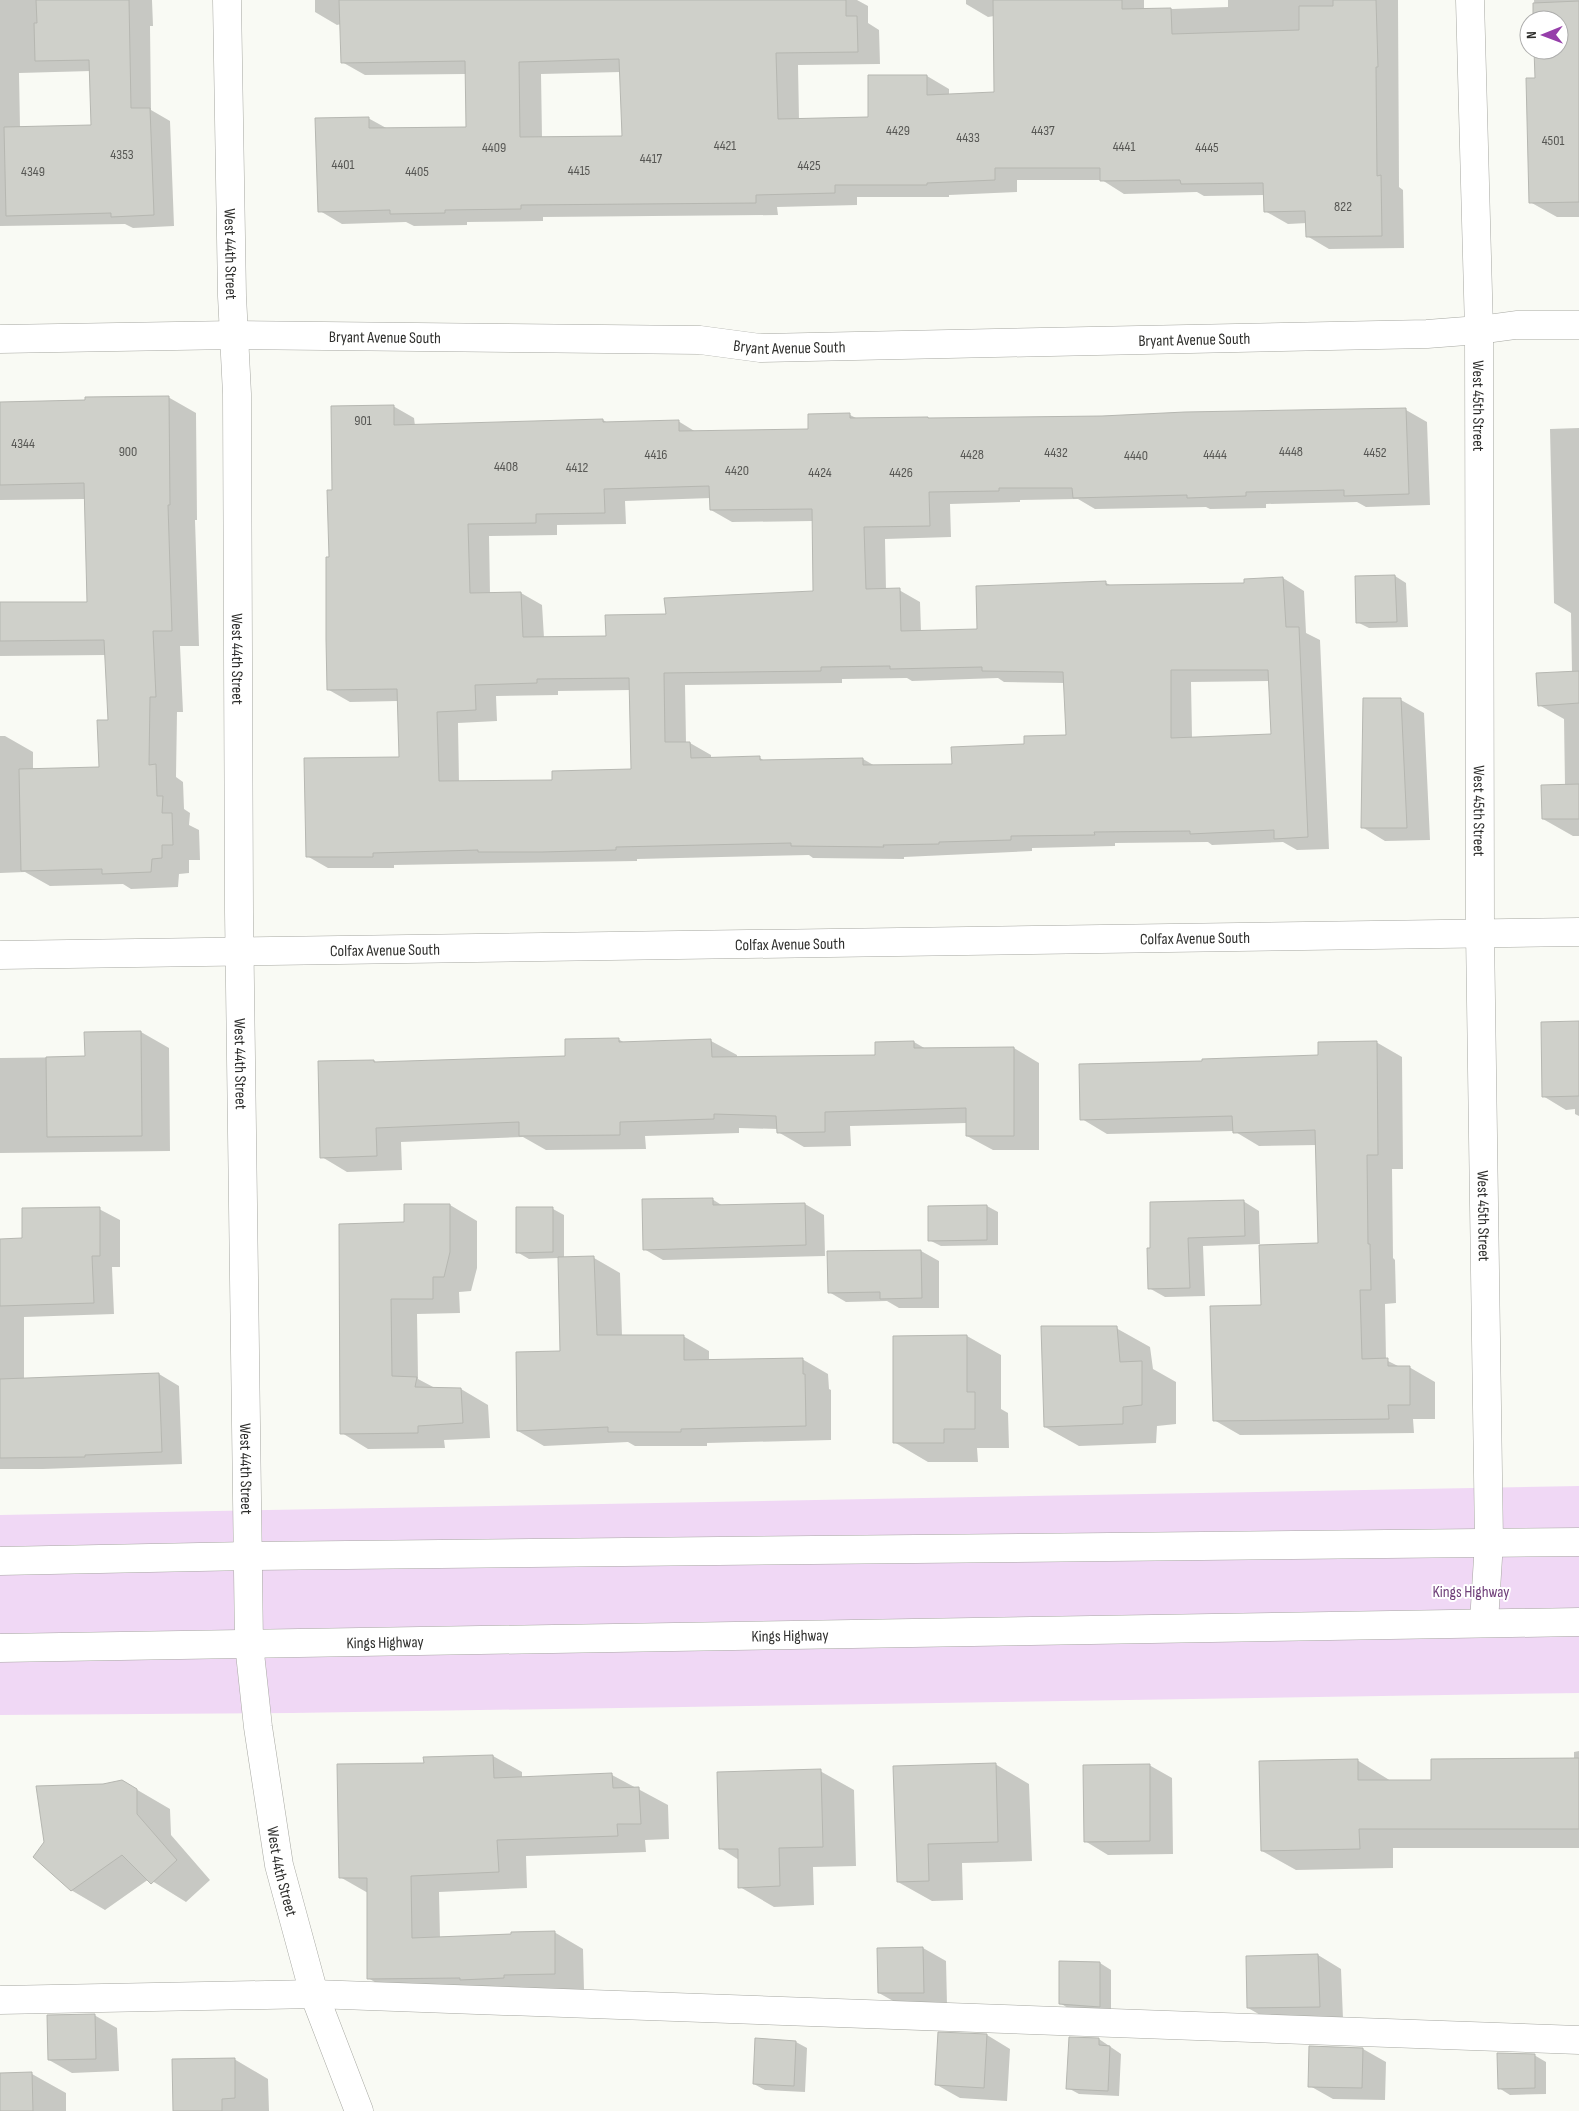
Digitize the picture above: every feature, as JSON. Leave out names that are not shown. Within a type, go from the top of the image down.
[{"type":"street","name":"West 44th Street","points":[[227,0],[234,335],[237,394],[239,952],[249,1644],[258,1728],[278,1864],[314,1994],[359,2111]]},
{"type":"street","name":"West 45th Street","points":[[1470,0],[1479,330],[1480,933],[1489,1542],[1484,1622]]},
{"type":"street","name":"Bryant Avenue South","points":[[0,339],[234,335],[700,340],[760,348],[1397,334],[1479,330],[1516,325],[1579,325]]},
{"type":"street","name":"Colfax Avenue South","points":[[0,955],[1579,932]]},
{"type":"street","points":[[0,1561],[249,1556],[1579,1542]]},
{"type":"street","name":"Kings Highway","points":[[0,1648],[1484,1622],[1579,1622]]},
{"type":"street","points":[[0,2000],[314,1994],[1579,2040]]},
{"type":"green space","name":"Kings Highway","points":[[1579,1486],[1579,1693],[292,1713],[0,1715],[0,1515]]},
{"type":"building","points":[[36,0],[129,0],[131,108],[150,108],[154,215],[111,217],[111,213],[6,216],[4,127],[91,125],[89,60],[35,61],[34,23],[37,23]]},
{"type":"building","points":[[339,0],[846,0],[846,16],[857,16],[858,52],[776,53],[778,119],[868,117],[868,75],[927,75],[927,95],[994,92],[993,0],[1122,0],[1122,9],[1171,8],[1172,34],[1299,30],[1299,6],[1333,6],[1333,0],[1376,0],[1378,67],[1376,67],[1377,176],[1381,175],[1382,236],[1306,237],[1305,211],[1264,212],[1263,183],[1181,184],[1180,180],[1100,181],[1100,168],[995,168],[995,180],[927,183],[927,185],[835,185],[835,193],[756,195],[756,203],[521,205],[521,209],[445,210],[445,213],[390,214],[390,210],[318,212],[315,118],[369,117],[369,128],[466,127],[465,61],[341,63]],"holes":[[[619,59],[622,136],[520,137],[519,62]]]},
{"type":"building","points":[[1579,1],[1579,202],[1529,203],[1526,78],[1535,78],[1534,60],[1569,60],[1569,10],[1533,10],[1533,3]]},
{"type":"building","points":[[169,396],[170,505],[168,505],[172,631],[153,631],[156,697],[150,697],[149,765],[156,764],[157,796],[163,796],[162,813],[172,813],[173,845],[162,845],[162,858],[152,859],[151,872],[102,874],[102,869],[21,871],[19,769],[99,767],[97,720],[108,720],[104,640],[0,641],[0,602],[87,602],[84,483],[0,485],[0,402],[85,400],[85,397]]},
{"type":"building","points":[[394,405],[394,425],[603,419],[603,422],[679,420],[679,431],[808,429],[808,414],[850,413],[850,418],[928,418],[1102,416],[1185,412],[1406,408],[1409,494],[1344,496],[1344,490],[1246,492],[1246,496],[1187,498],[1187,495],[1073,498],[1072,488],[999,488],[999,491],[929,492],[930,526],[864,527],[866,589],[900,588],[901,631],[977,629],[976,586],[1106,581],[1106,585],[1244,583],[1244,579],[1283,577],[1286,627],[1299,627],[1308,837],[1274,839],[1274,830],[1190,834],[1190,831],[1094,832],[1095,835],[1011,836],[1011,840],[883,845],[884,847],[791,846],[791,843],[616,847],[616,850],[542,852],[478,852],[478,850],[373,853],[373,857],[306,857],[304,758],[399,757],[397,689],[327,690],[326,557],[329,557],[327,490],[332,490],[331,406]],"holes":[[[709,486],[710,510],[812,509],[813,591],[664,598],[666,614],[605,615],[606,636],[523,637],[521,592],[470,593],[468,524],[536,523],[536,514],[605,513],[604,489]],[[890,666],[890,669],[982,667],[982,671],[1063,672],[1066,735],[1024,736],[1024,744],[951,747],[952,764],[863,765],[863,758],[760,760],[760,756],[691,758],[690,742],[665,742],[664,673],[821,671],[821,667]],[[1171,670],[1268,670],[1271,734],[1171,738]],[[629,678],[631,769],[552,771],[552,780],[439,781],[437,712],[476,710],[475,685],[537,683],[537,679]]]},
{"type":"building","points":[[1395,575],[1397,622],[1356,623],[1355,576]]},
{"type":"building","points":[[1579,671],[1579,703],[1538,706],[1536,673]]},
{"type":"building","points":[[1363,698],[1401,698],[1407,828],[1361,828]]},
{"type":"building","points":[[1579,784],[1579,819],[1542,819],[1541,785]]},
{"type":"building","points":[[1579,1021],[1579,1096],[1542,1097],[1541,1022]]},
{"type":"building","points":[[141,1031],[142,1136],[47,1137],[46,1057],[85,1056],[84,1032]]},
{"type":"building","points":[[619,1038],[619,1042],[711,1039],[712,1057],[875,1055],[875,1042],[914,1041],[914,1048],[1014,1047],[1014,1136],[966,1136],[966,1108],[825,1112],[825,1132],[777,1133],[776,1116],[714,1114],[714,1119],[620,1122],[620,1135],[519,1136],[519,1122],[376,1128],[377,1156],[320,1158],[318,1061],[374,1060],[374,1062],[565,1056],[565,1039]]},
{"type":"building","points":[[1377,1041],[1378,1155],[1367,1155],[1368,1244],[1370,1244],[1371,1290],[1360,1290],[1362,1359],[1388,1358],[1388,1366],[1410,1366],[1410,1405],[1388,1405],[1389,1419],[1213,1421],[1210,1306],[1261,1305],[1259,1245],[1318,1243],[1315,1130],[1233,1133],[1232,1116],[1080,1120],[1079,1064],[1202,1061],[1202,1059],[1318,1055],[1318,1042]]},
{"type":"building","points":[[713,1198],[713,1205],[805,1203],[806,1245],[643,1250],[642,1199]]},
{"type":"building","points":[[1244,1200],[1245,1236],[1188,1238],[1190,1288],[1148,1289],[1147,1248],[1150,1248],[1150,1202]]},
{"type":"building","points":[[404,1204],[450,1204],[450,1252],[444,1277],[433,1277],[433,1299],[391,1299],[392,1376],[417,1377],[415,1387],[461,1388],[463,1423],[418,1426],[418,1433],[340,1434],[339,1224],[404,1222]]},
{"type":"building","points":[[987,1205],[987,1240],[928,1241],[928,1206]]},
{"type":"building","points":[[100,1207],[100,1256],[92,1256],[94,1303],[0,1306],[0,1239],[22,1238],[22,1208]]},
{"type":"building","points":[[516,1207],[553,1207],[553,1252],[516,1253]]},
{"type":"building","points":[[921,1250],[922,1298],[880,1299],[880,1292],[828,1293],[827,1251]]},
{"type":"building","points":[[594,1256],[597,1335],[684,1335],[684,1360],[803,1358],[806,1426],[681,1429],[681,1432],[608,1432],[608,1427],[517,1431],[516,1352],[560,1351],[558,1257]]},
{"type":"building","points":[[1041,1326],[1117,1326],[1120,1362],[1142,1361],[1142,1405],[1123,1407],[1123,1424],[1044,1427]]},
{"type":"building","points":[[967,1335],[967,1392],[975,1392],[975,1429],[944,1429],[944,1443],[893,1443],[893,1336]]},
{"type":"building","points":[[159,1373],[162,1452],[85,1455],[85,1457],[0,1458],[0,1379]]},
{"type":"building","points":[[493,1755],[494,1778],[612,1773],[613,1788],[639,1787],[641,1824],[617,1824],[618,1836],[497,1840],[499,1872],[411,1876],[412,1938],[555,1931],[555,1974],[504,1975],[504,1978],[460,1980],[460,1978],[367,1979],[367,1878],[339,1878],[337,1764],[424,1763],[423,1757]]},
{"type":"building","points":[[1579,1758],[1579,1829],[1359,1829],[1360,1849],[1261,1851],[1259,1761],[1358,1759],[1358,1780],[1431,1780],[1431,1759]]},
{"type":"building","points":[[996,1763],[998,1842],[928,1844],[929,1881],[897,1882],[893,1766]]},
{"type":"building","points":[[1150,1764],[1150,1841],[1084,1842],[1083,1765]]},
{"type":"building","points":[[821,1769],[823,1847],[779,1848],[780,1886],[738,1888],[738,1849],[719,1849],[717,1772]]},
{"type":"building","points":[[122,1780],[137,1789],[137,1814],[177,1860],[151,1884],[122,1855],[71,1891],[33,1857],[44,1842],[36,1786],[103,1784]]},
{"type":"building","points":[[923,1947],[924,1993],[878,1993],[877,1948]]},
{"type":"building","points":[[1318,1954],[1320,2007],[1247,2008],[1246,1956]]},
{"type":"building","points":[[1059,1961],[1100,1962],[1100,2007],[1059,2004]]},
{"type":"building","points":[[95,2014],[96,2059],[48,2060],[47,2015]]},
{"type":"building","points":[[938,2032],[987,2034],[984,2088],[935,2085]]},
{"type":"building","points":[[1069,2037],[1099,2038],[1099,2045],[1110,2046],[1108,2091],[1066,2089]]},
{"type":"building","points":[[755,2038],[796,2041],[794,2086],[753,2084]]},
{"type":"building","points":[[1309,2046],[1363,2048],[1362,2088],[1308,2087]]},
{"type":"building","points":[[1497,2053],[1535,2054],[1535,2088],[1498,2089]]},
{"type":"building","points":[[235,2058],[235,2098],[222,2099],[222,2111],[173,2111],[172,2059]]},
{"type":"building","points":[[32,2072],[33,2111],[0,2111],[0,2073]]}]
